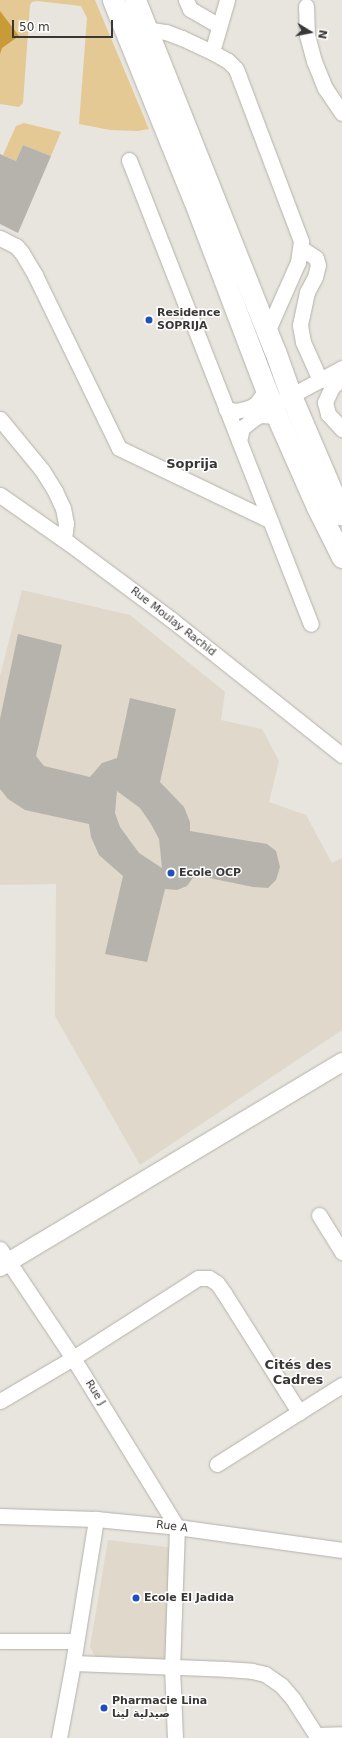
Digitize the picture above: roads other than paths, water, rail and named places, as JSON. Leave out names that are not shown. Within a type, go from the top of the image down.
[{"type":"main road","points":[[113,0],[194,200],[271,404],[317,507],[342,557]]},
{"type":"main road","points":[[135,0],[268,332],[291,396],[342,515]]},
{"type":"street","points":[[186,0],[190,9],[220,26]]},
{"type":"street","points":[[212,52],[227,0]]},
{"type":"street","points":[[306,6],[307,35],[314,61],[325,88],[342,113]]},
{"type":"street","points":[[146,29],[166,32],[182,38],[228,61],[236,69],[301,241],[298,262],[287,291],[268,332]]},
{"type":"street","points":[[129,160],[310,624]]},
{"type":"street","points":[[0,238],[16,246],[35,275],[119,448],[269,520]]},
{"type":"street","points":[[301,248],[316,258],[318,264],[315,277],[308,292],[300,325],[303,342],[320,380]]},
{"type":"street","points":[[226,409],[236,411],[249,408],[256,404],[271,404],[291,396],[320,380],[340,373]]},
{"type":"street","points":[[340,373],[325,402],[328,414],[342,429]]},
{"type":"street","points":[[239,441],[242,428],[260,415],[271,404]]},
{"type":"street","points":[[0,418],[42,470],[55,491],[63,508],[66,523],[64,540]]},
{"type":"street","name":"Rue Moulay Rachid","points":[[0,495],[64,540],[172,620],[342,755]]},
{"type":"street","points":[[3,1259],[341,1065]]},
{"type":"street","points":[[319,1215],[342,1252]]},
{"type":"street","name":"Rue J","points":[[3,1259],[73,1358],[177,1527]]},
{"type":"street","points":[[0,1401],[73,1358],[198,1278],[209,1278],[217,1283],[224,1293],[299,1412]]},
{"type":"street","points":[[217,1464],[342,1385]]},
{"type":"street","name":"Rue A","points":[[0,1516],[96,1519],[177,1527],[342,1550]]},
{"type":"street","points":[[59,1738],[96,1519]]},
{"type":"street","points":[[175,1738],[172,1667],[177,1527]]},
{"type":"street","points":[[0,1642],[76,1641]]},
{"type":"street","points":[[73,1662],[252,1671],[265,1674],[281,1685],[293,1698],[317,1737],[342,1734]]},
{"type":"place","name":"Residence SOPRIJA","points":[[149,320]]},
{"type":"place","name":"Ecole OCP","points":[[171,873]]},
{"type":"place","name":"Ecole El Jadida","points":[[136,1598]]},
{"type":"place","name":"Pharmacie Lina صيدلية لينا","points":[[104,1708]]},
{"type":"district","name":"Soprija","points":[[192,464]]},
{"type":"district","name":"Cités des Cadres","points":[[298,1374]]}]
